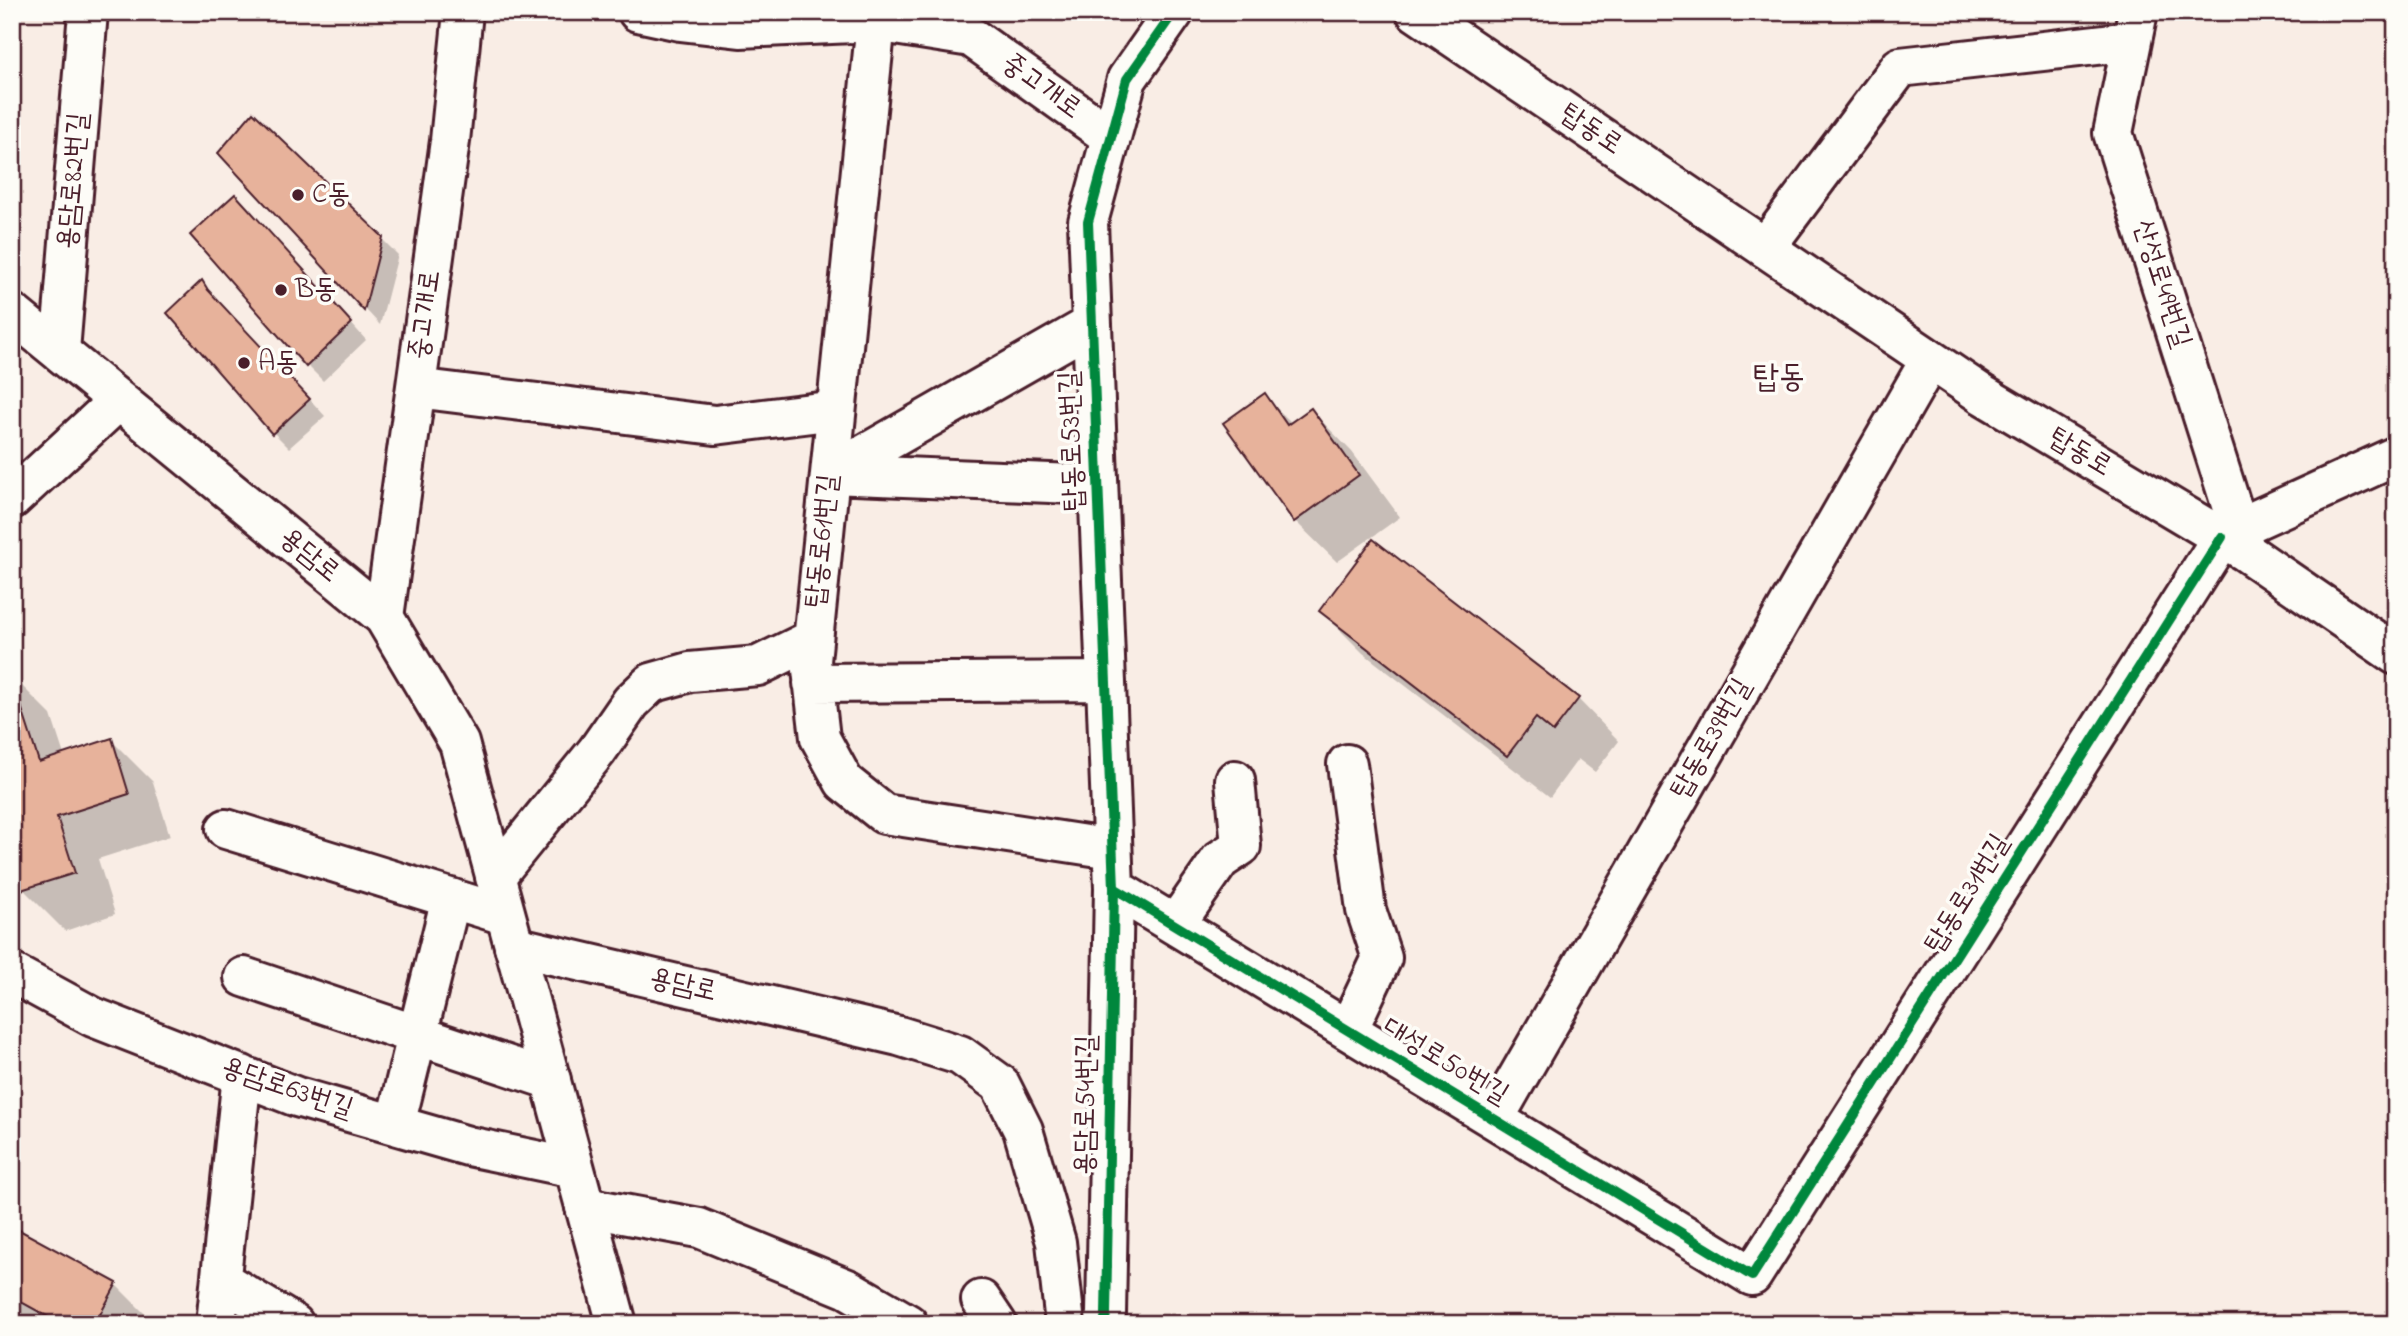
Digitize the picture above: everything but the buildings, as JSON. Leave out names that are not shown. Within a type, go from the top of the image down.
[{"type":"street","name":"용담로82번길","points":[[60,351],[88,12]]},
{"type":"street","name":"중고개로","points":[[384,617],[450,141],[463,12]]},
{"type":"street","name":"중고개로","points":[[638,12],[680,22],[740,29],[820,26],[876,17],[971,37],[1111,137]]},
{"type":"street","name":"탑동로53번길","points":[[1114,888],[1087,222],[1126,79],[1174,12]]},
{"type":"street","name":"탑동로","points":[[1416,12],[1983,395],[2236,539],[2396,655]]},
{"type":"street","name":"탑동로61번길","points":[[876,17],[811,661],[820,738],[844,782],[884,814],[1112,849]]},
{"type":"street","points":[[1765,248],[1899,67],[2135,27]]},
{"type":"street","name":"산성로49번길","points":[[2135,27],[2113,133],[2236,539]]},
{"type":"street","name":"용담로","points":[[12,313],[384,617],[459,743],[617,1324]]},
{"type":"street","points":[[830,474],[1091,325]]},
{"type":"street","name":"탑동로39번길","points":[[1494,1119],[1930,359]]},
{"type":"street","points":[[416,388],[715,425],[836,410]]},
{"type":"street","points":[[12,499],[118,401]]},
{"type":"street","points":[[2236,539],[2396,456]]},
{"type":"street","points":[[830,474],[1098,485]]},
{"type":"street","name":"탑동로31번길","points":[[1752,1276],[2236,539]]},
{"type":"street","points":[[495,877],[597,751],[631,702],[651,683],[690,672],[758,666],[813,639]]},
{"type":"street","points":[[813,683],[1106,681]]},
{"type":"street","name":"대성로50번길","points":[[1347,764],[1366,910],[1382,958],[1348,1030]]},
{"type":"street","points":[[1175,925],[1220,860],[1241,846],[1235,780]]},
{"type":"street","name":"용담로","points":[[226,829],[451,898],[510,931],[851,1025]]},
{"type":"street","name":"대성로50번길","points":[[1114,888],[1752,1276]]},
{"type":"street","name":"용담로54번길","points":[[1104,1324],[1114,888]]},
{"type":"street","points":[[396,1125],[451,898]]},
{"type":"street","name":"용담로63번길","points":[[12,973],[93,1017],[297,1097],[468,1146],[574,1168]]},
{"type":"street","points":[[244,977],[551,1080]]},
{"type":"street","name":"용담로54번길","points":[[851,1025],[960,1055],[1000,1084],[1023,1130],[1056,1242],[1065,1324]]},
{"type":"street","points":[[216,1324],[242,1075]]},
{"type":"street","points":[[585,1207],[699,1228],[848,1289],[908,1324]]},
{"type":"street","points":[[221,1280],[293,1324]]},
{"type":"cycle path","points":[[1104,1324],[1114,888],[1088,222],[1127,79],[1174,12]]},
{"type":"cycle path","points":[[1114,888],[1752,1276],[2222,537]]},
{"type":"place","name":"C동","points":[[298,195]]},
{"type":"place","name":"B동","points":[[281,290]]},
{"type":"place","name":"A동","points":[[244,363]]},
{"type":"district","name":"탑동","points":[[1779,378]]}]
